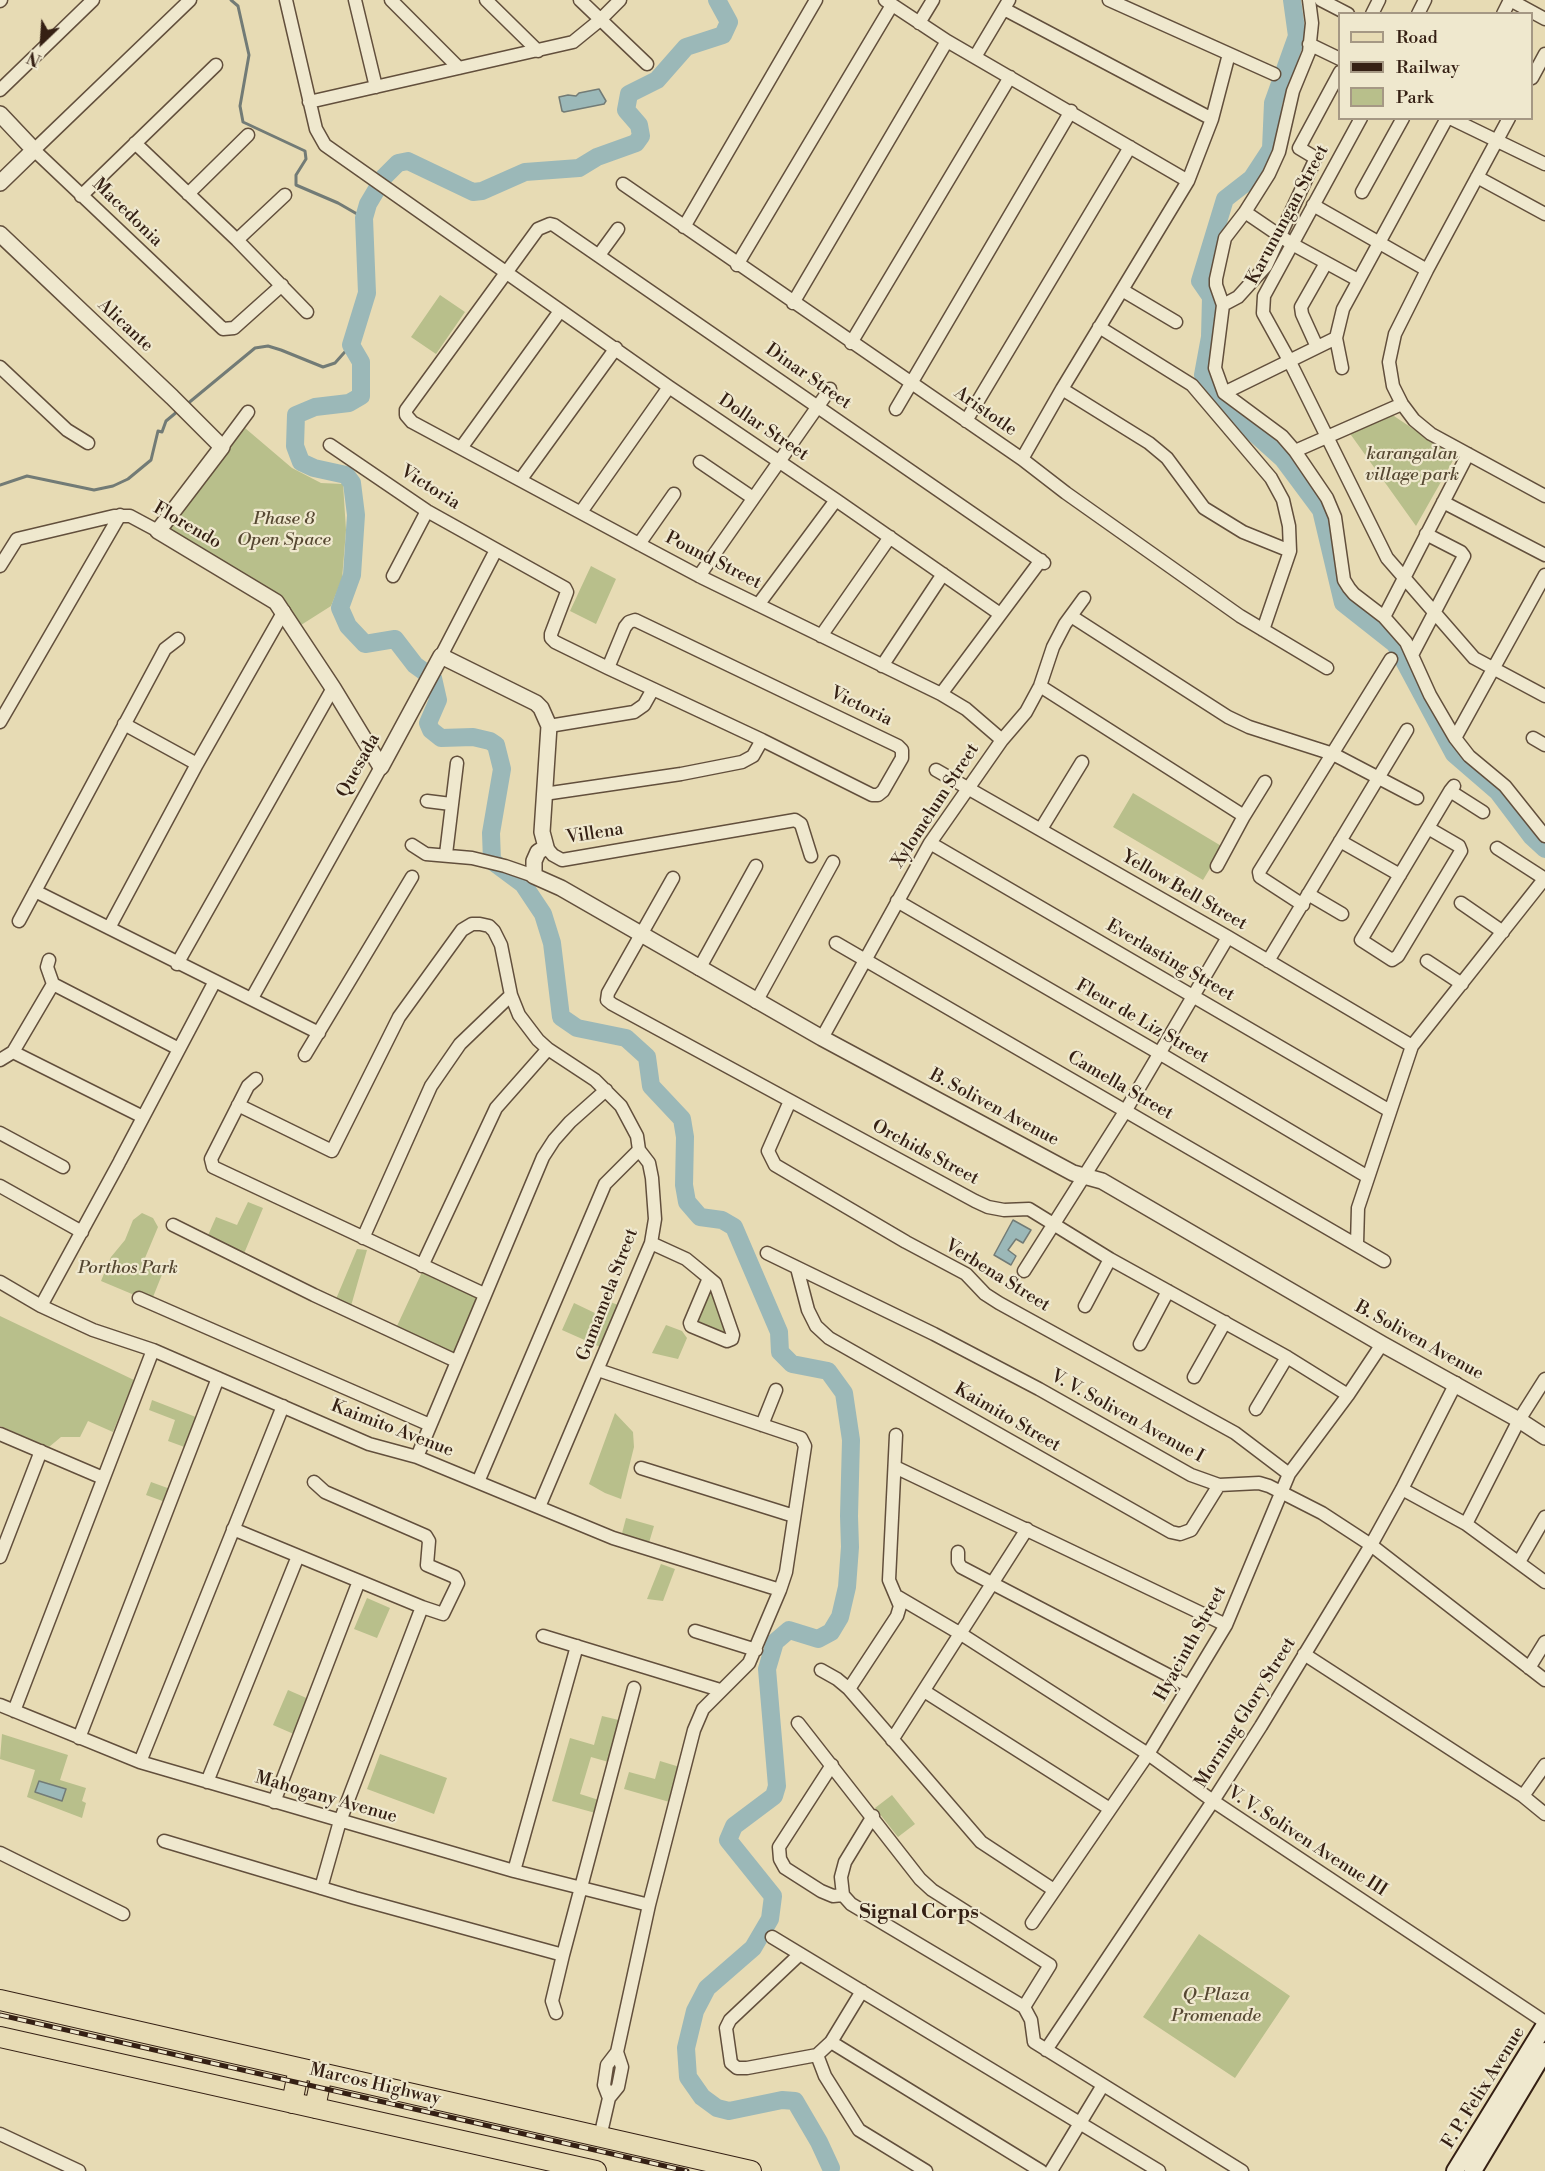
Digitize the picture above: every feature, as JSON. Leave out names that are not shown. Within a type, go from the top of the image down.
[{"type":"main road","name":"Marcos Highway","points":[[0,2000],[751,2171]]},
{"type":"main road","name":"F. P. Felix Avenue","points":[[1455,2171],[1545,2023]]},
{"type":"main road","name":"Marcos Highway","points":[[0,2037],[596,2171]]},
{"type":"main road","name":"F. P. Felix Avenue","points":[[1473,2171],[1545,2050]]},
{"type":"main road","points":[[292,2103],[299,2068]]},
{"type":"main road","points":[[315,2108],[322,2073]]},
{"type":"street","points":[[0,90],[93,0]]},
{"type":"street","points":[[0,183],[190,0]]},
{"type":"street","name":"Dollar Street","points":[[286,0],[309,102],[320,138],[325,145],[669,387],[837,500],[1000,614]]},
{"type":"street","points":[[355,0],[376,87]]},
{"type":"street","points":[[391,0],[459,68]]},
{"type":"street","points":[[486,0],[538,51]]},
{"type":"street","points":[[580,0],[647,64]]},
{"type":"street","points":[[309,102],[573,42],[620,0]]},
{"type":"street","points":[[684,227],[816,0]]},
{"type":"street","points":[[920,23],[933,0]]},
{"type":"street","points":[[1109,0],[1274,74]]},
{"type":"street","points":[[1309,0],[1312,23],[1309,51],[1293,91],[1279,152],[1269,174],[1226,237],[1216,279],[1223,305],[1215,368],[1224,393],[1282,436],[1327,498],[1335,517],[1344,580],[1354,594],[1384,618],[1406,642],[1430,695],[1455,738],[1469,756],[1505,786],[1544,832]]},
{"type":"street","points":[[1321,0],[1344,12]]},
{"type":"street","points":[[1510,0],[1532,12]]},
{"type":"street","points":[[737,265],[888,2],[946,41],[1071,111],[1188,181]]},
{"type":"street","points":[[975,57],[1006,4],[1212,119]]},
{"type":"street","points":[[793,303],[946,41]]},
{"type":"street","points":[[1310,44],[1338,58]]},
{"type":"street","points":[[1022,459],[1188,181],[1212,119],[1229,54]]},
{"type":"street","points":[[1542,68],[1545,54]]},
{"type":"street","points":[[81,196],[216,65]]},
{"type":"street","points":[[1223,305],[1238,297],[1266,266],[1315,160],[1299,148],[1338,75]]},
{"type":"street","points":[[851,343],[1010,77]]},
{"type":"street","points":[[896,409],[1071,111]]},
{"type":"street","name":"Macedonia","points":[[0,114],[81,196],[217,326],[223,329],[234,328],[282,285]]},
{"type":"street","name":"Karunungan Street","points":[[1360,120],[1264,296],[1263,313],[1289,360],[1387,558],[1474,658],[1545,696]]},
{"type":"street","points":[[1362,192],[1402,120]]},
{"type":"street","points":[[1342,368],[1336,338],[1344,309],[1448,120]]},
{"type":"street","points":[[1453,120],[1545,163]]},
{"type":"street","points":[[1508,120],[1395,334],[1389,362],[1393,386],[1402,404],[1414,420],[1431,434],[1544,492]]},
{"type":"street","points":[[188,194],[248,135]]},
{"type":"street","points":[[135,143],[237,240],[307,312]]},
{"type":"street","points":[[966,421],[1130,147]]},
{"type":"street","points":[[1477,177],[1545,214]]},
{"type":"street","name":"Aristotle","points":[[623,184],[737,265],[1022,459],[1186,578],[1263,630],[1327,668]]},
{"type":"street","points":[[237,240],[285,195]]},
{"type":"street","points":[[1313,205],[1427,270]]},
{"type":"street","points":[[1245,212],[1292,244],[1358,280]]},
{"type":"street","name":"Dinar Street","points":[[505,272],[538,228],[550,224],[559,227],[1042,562],[1000,614]]},
{"type":"street","points":[[599,255],[618,229]]},
{"type":"street","name":"Alicante","points":[[0,234],[222,447]]},
{"type":"street","points":[[1317,347],[1301,307],[1326,263]]},
{"type":"street","name":"Pound Street","points":[[505,272],[406,410],[406,415],[412,422],[699,576],[941,694],[966,709],[1002,740]]},
{"type":"street","points":[[1122,290],[1176,322]]},
{"type":"street","points":[[461,448],[560,311]]},
{"type":"street","points":[[1099,327],[1192,385],[1271,478],[1283,500],[1289,526],[1290,550],[1285,571],[1263,630]]},
{"type":"street","points":[[1224,393],[1336,338]]},
{"type":"street","points":[[521,479],[616,348]]},
{"type":"street","points":[[0,368],[67,430],[88,443]]},
{"type":"street","points":[[581,512],[669,387]]},
{"type":"street","points":[[699,576],[830,389]]},
{"type":"street","points":[[1062,389],[1149,443],[1167,458],[1204,508],[1243,532],[1290,550]]},
{"type":"street","points":[[1295,451],[1402,404]]},
{"type":"street","points":[[158,531],[248,412]]},
{"type":"street","name":"Victoria","points":[[330,445],[427,511],[565,588],[567,592],[551,638],[608,668],[762,740],[872,795],[878,795],[883,791],[902,758],[902,750],[898,746],[635,620],[629,622],[625,627],[608,668]]},
{"type":"street","points":[[1384,618],[1468,454]]},
{"type":"street","points":[[700,462],[753,498]]},
{"type":"street","points":[[639,544],[674,494]]},
{"type":"street","points":[[758,605],[837,500]]},
{"type":"street","points":[[1443,502],[1545,555]]},
{"type":"street","points":[[393,576],[427,511]]},
{"type":"street","points":[[0,566],[17,539],[120,515]]},
{"type":"street","points":[[0,722],[120,515]]},
{"type":"street","name":"Florendo","points":[[120,515],[130,516],[158,531],[267,595],[284,611],[381,767]]},
{"type":"street","points":[[1412,655],[1464,555],[1426,534]]},
{"type":"street","points":[[821,636],[890,537]]},
{"type":"street","name":"Quesada","points":[[252,998],[381,767],[496,550]]},
{"type":"street","points":[[882,666],[943,574]]},
{"type":"street","points":[[1455,738],[1545,575]]},
{"type":"street","name":"Xylomelum Street","points":[[822,1038],[930,843],[1002,740],[1026,712],[1040,686],[1053,647],[1084,598]]},
{"type":"street","points":[[109,928],[197,764],[284,611]]},
{"type":"street","points":[[941,694],[1000,614]]},
{"type":"street","points":[[1071,616],[1228,717],[1249,727],[1333,754],[1417,798]]},
{"type":"street","points":[[19,921],[165,649],[178,639]]},
{"type":"street","points":[[1342,914],[1305,899],[1258,874],[1391,658]]},
{"type":"street","points":[[438,661],[536,703],[541,708],[549,726],[634,712],[644,705],[653,689]]},
{"type":"street","points":[[1040,686],[1244,816]]},
{"type":"street","points":[[177,964],[333,688]]},
{"type":"street","points":[[124,724],[197,764]]},
{"type":"street","name":"Villena","points":[[549,726],[542,832],[546,847],[562,860],[795,820],[801,824],[810,856]]},
{"type":"street","points":[[1268,961],[1407,730]]},
{"type":"street","points":[[1533,738],[1545,745]]},
{"type":"street","points":[[544,794],[681,774],[742,762],[753,756],[762,740]]},
{"type":"street","points":[[1041,829],[1082,762]]},
{"type":"street","points":[[446,854],[457,763]]},
{"type":"street","name":"Yellow Bell Street","points":[[936,770],[1228,937],[1412,1046]]},
{"type":"street","points":[[1217,866],[1265,782]]},
{"type":"street","points":[[1428,828],[1461,848],[1460,853],[1396,958],[1389,959],[1361,940],[1400,874],[1428,828],[1452,789],[1483,812]]},
{"type":"street","points":[[427,801],[451,804]]},
{"type":"street","points":[[1340,841],[1400,874]]},
{"type":"street","name":"Everlasting Street","points":[[930,843],[1390,1111]]},
{"type":"street","name":"B. Soliven Avenue","points":[[412,845],[426,854],[446,854],[505,866],[561,888],[822,1038],[1073,1173],[1096,1177],[1382,1344],[1456,1383],[1545,1437]]},
{"type":"street","points":[[534,876],[534,861],[538,852],[546,847]]},
{"type":"street","points":[[1357,1244],[1358,1208],[1412,1046],[1545,878],[1497,848]]},
{"type":"street","points":[[756,1002],[833,862]]},
{"type":"street","points":[[699,969],[756,866]]},
{"type":"street","points":[[305,1055],[412,877]]},
{"type":"street","name":"Orchids Street","points":[[673,878],[608,993],[607,1000],[612,1004],[975,1201],[988,1207],[1005,1210],[1029,1209],[1110,1259],[1226,1322],[1348,1395]]},
{"type":"street","points":[[35,891],[318,1033]]},
{"type":"street","name":"Fleur de Liz Street","points":[[897,901],[1368,1177]]},
{"type":"street","points":[[1461,903],[1503,932]]},
{"type":"street","name":"Gumamela Street","points":[[238,1105],[332,1151],[399,1017],[462,930],[472,924],[489,926],[494,931],[501,945],[511,995],[519,1015],[537,1040],[606,1090],[621,1106],[638,1136],[639,1150],[649,1163],[652,1178],[655,1219],[651,1243],[538,1507]]},
{"type":"street","points":[[1024,1271],[1126,1110],[1228,937]]},
{"type":"street","name":"Camella Street","points":[[836,944],[1384,1261]]},
{"type":"street","points":[[49,960],[46,967],[53,984],[179,1049]]},
{"type":"street","points":[[1427,961],[1462,984]]},
{"type":"street","points":[[41,1306],[215,981]]},
{"type":"street","points":[[0,1060],[13,1052],[53,984]]},
{"type":"street","points":[[363,1238],[431,1086],[460,1044],[511,995]]},
{"type":"street","points":[[422,1266],[496,1108],[548,1049]]},
{"type":"street","points":[[13,1052],[143,1117]]},
{"type":"street","points":[[256,1079],[248,1086],[211,1160],[213,1167],[484,1294]]},
{"type":"street","points":[[417,1456],[543,1157],[570,1122],[606,1090]]},
{"type":"street","name":"Verbena Street","points":[[790,1101],[768,1151],[775,1165],[906,1242],[966,1274],[985,1294],[999,1304],[1234,1433],[1289,1474]]},
{"type":"street","points":[[0,1133],[63,1167]]},
{"type":"street","points":[[478,1482],[605,1184],[639,1150]]},
{"type":"street","points":[[0,1186],[82,1232]]},
{"type":"street","points":[[172,1225],[314,1295],[456,1361]]},
{"type":"street","points":[[651,1243],[686,1259],[709,1278],[715,1284],[733,1335],[732,1339],[727,1341],[691,1326],[690,1323],[709,1278]]},
{"type":"street","name":"V. V. Soliven Avenue I","points":[[767,1253],[934,1334],[1039,1389],[1191,1475],[1219,1485],[1259,1483],[1322,1513],[1371,1545],[1545,1680]]},
{"type":"street","points":[[1085,1306],[1110,1259]]},
{"type":"street","name":"Kaimito Street","points":[[797,1268],[808,1310],[816,1326],[829,1338],[1171,1532],[1180,1534],[1191,1530],[1219,1485]]},
{"type":"street","name":"Kaimito Avenue","points":[[0,1282],[41,1306],[93,1330],[153,1350],[369,1444],[417,1456],[613,1538],[780,1590]]},
{"type":"street","points":[[1140,1344],[1168,1291]]},
{"type":"street","points":[[139,1298],[430,1425]]},
{"type":"street","points":[[1194,1377],[1226,1322]]},
{"type":"street","name":"Hyacinth Street","points":[[1032,1923],[1148,1754],[1226,1625],[1289,1474],[1348,1395],[1382,1344]]},
{"type":"street","points":[[14,1711],[153,1350]]},
{"type":"street","points":[[1256,1409],[1287,1357]]},
{"type":"street","points":[[598,1370],[801,1438],[805,1446],[786,1572],[780,1590],[749,1663],[738,1677],[720,1690],[703,1708],[694,1730],[649,1905],[617,2052],[622,2067],[618,2087],[609,2098],[600,2137]]},
{"type":"street","points":[[79,1738],[218,1378]]},
{"type":"street","points":[[1466,1524],[1519,1420],[1545,1379]]},
{"type":"street","name":"Morning Glory Street","points":[[1046,2049],[1213,1801],[1304,1654],[1371,1545],[1456,1383]]},
{"type":"street","points":[[762,1425],[776,1390]]},
{"type":"street","points":[[140,1762],[283,1406]]},
{"type":"street","points":[[0,1434],[104,1478]]},
{"type":"street","points":[[849,1689],[897,1616],[900,1606],[889,1580],[896,1435]]},
{"type":"street","points":[[0,1557],[41,1451]]},
{"type":"street","points":[[895,1467],[1226,1625]]},
{"type":"street","points":[[641,1468],[794,1516]]},
{"type":"street","points":[[233,1529],[442,1614],[458,1583],[455,1577],[427,1565],[429,1541],[426,1536],[325,1492],[314,1482]]},
{"type":"street","points":[[1402,1489],[1466,1524],[1545,1582]]},
{"type":"street","points":[[1519,1563],[1545,1517]]},
{"type":"street","points":[[892,1740],[1027,1529]]},
{"type":"street","points":[[958,1552],[958,1562],[961,1567],[1189,1686]]},
{"type":"street","points":[[207,1782],[298,1556]]},
{"type":"street","points":[[274,1802],[359,1581]]},
{"type":"street","name":"V. V. Soliven Avenue III","points":[[897,1597],[961,1634],[1148,1754],[1213,1801],[1545,2023]]},
{"type":"street","points":[[321,1888],[340,1821],[422,1607]]},
{"type":"street","points":[[694,1631],[756,1650]]},
{"type":"street","points":[[543,1636],[720,1690]]},
{"type":"street","points":[[1529,1668],[1545,1642]]},
{"type":"street","points":[[514,1871],[577,1646]]},
{"type":"street","points":[[1304,1654],[1523,1796],[1545,1814]]},
{"type":"street","points":[[821,1670],[829,1673],[849,1689],[981,1842],[1054,1890]]},
{"type":"street","points":[[556,2013],[552,2001],[563,1954],[634,1688]]},
{"type":"street","points":[[924,1691],[1110,1809]]},
{"type":"street","name":"Mahogany Avenue","points":[[0,1705],[140,1762],[514,1871],[649,1905]]},
{"type":"street","points":[[798,1723],[920,1879],[932,1890],[1050,1965],[1024,2007]]},
{"type":"street","points":[[832,1765],[780,1847],[780,1859],[784,1868],[821,1891],[833,1896],[843,1895]]},
{"type":"street","points":[[1523,1796],[1545,1765]]},
{"type":"street","points":[[873,1816],[845,1862],[841,1877],[843,1895],[851,1904],[1024,2007],[1031,2020],[1034,2042],[1242,2171]]},
{"type":"street","points":[[164,1841],[321,1888],[563,1954]]},
{"type":"street","points":[[0,1853],[123,1914]]},
{"type":"street","points":[[772,1938],[1159,2171]]},
{"type":"street","points":[[800,1954],[730,2020],[726,2028],[731,2063],[737,2068],[817,2055],[831,2042],[862,1991]]},
{"type":"street","points":[[831,2042],[1041,2171]]},
{"type":"street","points":[[817,2055],[825,2076],[859,2130],[926,2171]]},
{"type":"street","points":[[1051,2171],[1103,2085]]},
{"type":"street","points":[[0,2134],[79,2171]]},
{"type":"green space","points":[[440,295],[465,312],[436,354],[411,337]]},
{"type":"green space","name":"karangalan village park","points":[[1391,414],[1455,457],[1416,526],[1346,428]]},
{"type":"green space","name":"Phase 8 Open Space","points":[[245,428],[292,468],[321,483],[343,484],[346,530],[342,579],[331,606],[301,625],[285,600],[259,582],[168,529]]},
{"type":"green space","points":[[591,566],[616,579],[596,624],[570,611]]},
{"type":"green space","points":[[1133,793],[1223,847],[1203,880],[1113,827]]},
{"type":"green space","points":[[248,1202],[263,1208],[243,1256],[206,1240],[216,1217],[237,1225]]},
{"type":"green space","name":"Porthos Park","points":[[142,1213],[153,1218],[158,1227],[145,1258],[165,1267],[151,1302],[101,1281],[111,1257],[125,1240],[133,1220]]},
{"type":"green space","points":[[357,1249],[367,1250],[351,1306],[336,1299]]},
{"type":"green space","points":[[423,1270],[479,1297],[454,1353],[397,1326]]},
{"type":"green space","points":[[710,1282],[731,1334],[727,1338],[694,1323]]},
{"type":"green space","points":[[605,1300],[626,1308],[607,1350],[562,1330],[574,1303],[597,1314]]},
{"type":"green space","points":[[0,1316],[134,1380],[113,1432],[88,1421],[80,1437],[61,1437],[49,1447],[0,1426]]},
{"type":"green space","points":[[666,1325],[682,1331],[687,1338],[678,1359],[652,1353]]},
{"type":"green space","points":[[152,1400],[201,1419],[190,1449],[168,1441],[175,1420],[149,1410]]},
{"type":"green space","points":[[615,1413],[633,1432],[634,1447],[621,1499],[589,1484]]},
{"type":"green space","points":[[151,1482],[173,1490],[168,1503],[146,1495]]},
{"type":"green space","points":[[626,1518],[654,1526],[648,1546],[621,1537]]},
{"type":"green space","points":[[661,1564],[675,1569],[663,1601],[647,1599]]},
{"type":"green space","points":[[367,1598],[390,1608],[377,1638],[354,1629]]},
{"type":"green space","points":[[288,1690],[311,1700],[296,1735],[273,1725]]},
{"type":"green space","points":[[602,1716],[623,1721],[612,1763],[591,1757],[580,1794],[602,1801],[599,1814],[552,1801],[570,1738],[594,1745]]},
{"type":"green space","points":[[2,1734],[68,1755],[60,1780],[86,1788],[82,1801],[86,1803],[82,1818],[27,1797],[35,1770],[0,1759]]},
{"type":"green space","points":[[380,1754],[447,1778],[434,1814],[367,1789]]},
{"type":"green space","points":[[660,1761],[683,1768],[673,1803],[624,1789],[629,1772],[655,1779]]},
{"type":"green space","points":[[892,1795],[915,1824],[898,1837],[875,1808]]},
{"type":"green space","name":"Q-Plaza Promenade","points":[[1199,1934],[1290,1996],[1235,2078],[1143,2017]]},
{"type":"water","points":[[599,89],[606,101],[604,104],[562,111],[559,97],[576,96],[579,93]]},
{"type":"water","points":[[1013,1220],[1031,1230],[1023,1243],[1016,1239],[1008,1250],[1016,1256],[1011,1265],[994,1255]]},
{"type":"water","points":[[39,1781],[66,1789],[62,1801],[35,1792]]},
{"type":"waterway","points":[[231,0],[238,6],[249,55],[240,106],[243,122],[305,151],[306,159],[296,175],[296,185],[338,203],[364,218]]},
{"type":"waterway","points":[[717,0],[729,22],[723,35],[686,47],[657,80],[629,94],[626,110],[639,125],[641,136],[636,143],[597,157],[579,168],[525,172],[482,191],[473,192],[408,161],[398,163],[384,177],[368,204],[364,218],[367,293],[351,345],[361,362],[361,396],[349,403],[315,407],[296,415],[295,446],[301,462],[314,468],[346,475],[352,483],[356,515],[352,575],[340,608],[348,626],[365,644],[395,639],[415,665],[433,678],[438,700],[428,723],[431,730],[441,738],[473,737],[490,741],[496,745],[502,769],[491,833],[492,861],[523,884],[543,914],[552,943],[561,1017],[577,1028],[626,1038],[647,1057],[651,1086],[682,1119],[685,1137],[684,1185],[687,1202],[700,1217],[722,1220],[734,1227],[779,1332],[780,1352],[792,1364],[828,1371],[844,1393],[851,1440],[850,1547],[847,1587],[840,1617],[831,1632],[818,1639],[789,1630],[775,1642],[767,1669],[777,1786],[774,1796],[734,1826],[728,1840],[773,1896],[770,1919],[753,1948],[707,1988],[695,2011],[686,2048],[688,2077],[702,2097],[717,2108],[729,2111],[782,2100],[795,2101],[831,2168]]},
{"type":"waterway","points":[[1292,0],[1297,36],[1273,103],[1271,149],[1252,178],[1225,199],[1200,281],[1211,297],[1210,337],[1203,375],[1213,396],[1283,459],[1321,510],[1343,603],[1395,644],[1454,754],[1498,792],[1532,837],[1545,849]]},
{"type":"waterway","points":[[186,405],[255,348],[268,346],[323,367],[335,363],[351,345]]},
{"type":"waterway","points":[[0,485],[27,476],[94,490],[113,486],[128,479],[151,460],[158,431],[162,432],[166,421],[178,411]]},
{"type":"railway","points":[[0,2015],[687,2171]]},
{"type":"district","name":"Signal Corps","points":[[919,1913]]}]
